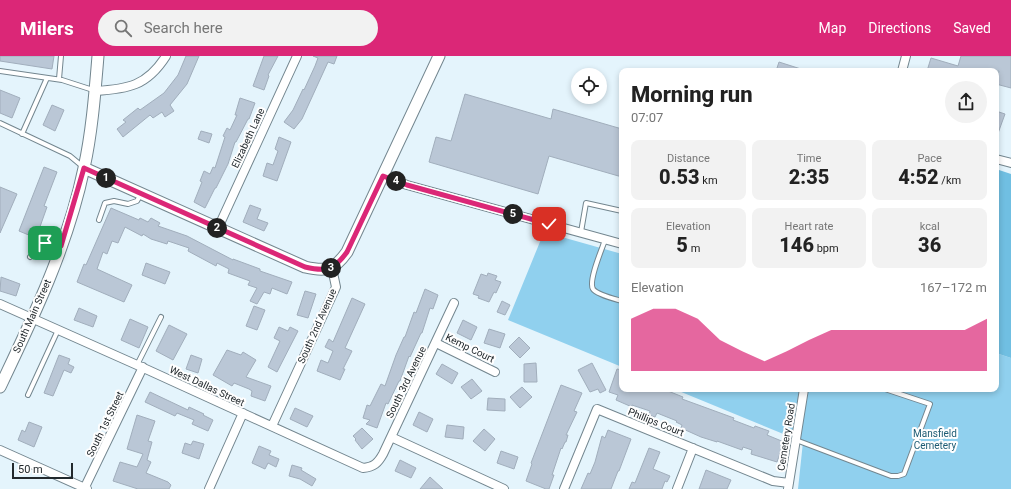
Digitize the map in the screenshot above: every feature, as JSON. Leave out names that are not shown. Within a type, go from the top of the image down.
[{"type":"street","name":"South Main Street","points":[[0,387],[32,319],[61,246],[84,168],[95,91],[98,56]]},
{"type":"street","points":[[95,91],[119,90],[138,83],[158,69],[166,56]]},
{"type":"street","name":"Elizabeth Lane","points":[[218,228],[297,56]]},
{"type":"street","points":[[84,168],[305,267],[320,270],[332,268],[347,252],[439,56]]},
{"type":"street","points":[[903,68],[906,56]]},
{"type":"street","points":[[999,160],[1011,163]]},
{"type":"street","points":[[383,176],[407,185],[619,243]]},
{"type":"street","name":"South 2nd Avenue","points":[[272,426],[336,287],[332,268]]},
{"type":"street","name":"South 3rd Avenue","points":[[372,467],[379,461],[391,437],[454,302]]},
{"type":"street","name":"West Dallas Street","points":[[0,304],[140,366],[352,464],[363,468],[372,467]]},
{"type":"street","name":"Kemp Court","points":[[436,343],[495,372]]},
{"type":"street","name":"South 1st Street","points":[[85,489],[140,366]]},
{"type":"street","name":"Cemetery Road","points":[[788,486],[804,392]]},
{"type":"street","name":"Phillips Court","points":[[564,489],[597,409],[772,481],[788,486]]},
{"type":"street","points":[[209,489],[243,413]]},
{"type":"street","points":[[391,437],[504,489]]},
{"type":"street","points":[[677,489],[693,448]]},
{"type":"street","points":[[0,450],[85,489]]},
{"type":"lane","points":[[58,79],[60,56]]},
{"type":"lane","points":[[0,70],[58,79],[95,91]]},
{"type":"lane","points":[[22,134],[47,78]]},
{"type":"lane","points":[[0,124],[70,156],[84,168]]},
{"type":"lane","points":[[99,220],[105,203],[114,201],[128,204],[138,201],[142,194]]},
{"type":"lane","points":[[581,233],[586,203],[619,210]]},
{"type":"lane","points":[[605,240],[593,276],[592,285],[593,289],[599,293],[619,300]]},
{"type":"lane","points":[[30,257],[45,243],[61,246]]},
{"type":"lane","points":[[140,366],[161,317]]},
{"type":"lane","points":[[28,395],[58,330]]},
{"type":"lane","points":[[796,440],[891,476],[904,474],[930,404],[894,392]]},
{"type":"green space","points":[[544,232],[619,253],[619,366],[508,320]]},
{"type":"green space","name":"Mansfield Cemetery","points":[[999,354],[1011,358],[1011,489],[798,489],[803,442],[681,392],[999,392]]},
{"type":"shaded area","points":[[999,170],[1011,174],[1011,358],[999,354]]},
{"type":"building","points":[[0,56],[54,56],[52,69],[0,61]]},
{"type":"building","points":[[186,56],[199,56],[187,84],[170,105],[174,111],[165,117],[162,112],[153,118],[150,115],[123,137],[117,129],[126,122],[123,120],[138,108],[140,110],[164,93],[178,75]]},
{"type":"building","points":[[264,56],[278,56],[268,75],[269,76],[264,90],[253,86]]},
{"type":"building","points":[[313,56],[337,56],[334,64],[328,62],[302,119],[294,129],[284,122],[293,110],[315,66],[318,58]]},
{"type":"building","points":[[961,56],[1011,56],[1011,88],[999,85],[999,68],[928,68],[931,58],[958,66]]},
{"type":"building","points":[[779,62],[798,68],[777,68]]},
{"type":"building","points":[[0,90],[20,98],[12,118],[0,113]]},
{"type":"building","points":[[465,94],[551,119],[553,109],[619,128],[619,176],[549,156],[538,194],[429,162],[436,137],[451,141]]},
{"type":"building","points":[[240,98],[255,103],[249,119],[235,142],[228,164],[205,208],[194,202],[202,182],[200,181],[204,171],[210,174],[213,167],[215,168],[225,137],[223,136],[227,128],[230,130],[237,115],[235,115]]},
{"type":"building","points":[[52,105],[64,110],[55,131],[43,125]]},
{"type":"building","points":[[999,112],[1005,114],[999,130]]},
{"type":"building","points":[[201,131],[212,134],[209,143],[198,139]]},
{"type":"building","points":[[279,137],[291,142],[277,181],[263,176],[267,163],[273,165],[278,151],[275,149]]},
{"type":"building","points":[[44,167],[57,172],[44,206],[47,207],[36,238],[19,231]]},
{"type":"building","points":[[0,187],[17,194],[0,233]]},
{"type":"building","points":[[250,205],[261,209],[257,219],[268,223],[264,231],[243,222]]},
{"type":"building","points":[[111,208],[139,220],[140,218],[148,222],[151,218],[160,223],[158,226],[187,236],[233,260],[292,282],[287,294],[272,288],[270,294],[264,292],[257,304],[250,301],[257,288],[248,285],[250,281],[228,273],[229,269],[217,263],[216,266],[188,251],[189,248],[168,241],[167,244],[151,239],[125,227],[118,243],[112,241],[107,254],[103,252],[97,269],[132,285],[124,302],[77,282]]},
{"type":"building","points":[[146,263],[170,272],[165,284],[142,275]]},
{"type":"building","points":[[488,273],[497,276],[495,280],[501,282],[496,293],[494,292],[489,302],[478,298],[479,296],[473,294],[481,274],[487,276]]},
{"type":"building","points":[[1,277],[20,284],[16,296],[0,291]]},
{"type":"building","points":[[425,289],[438,295],[433,309],[430,308],[422,333],[410,357],[409,356],[400,381],[388,404],[386,403],[377,428],[366,424],[370,420],[363,418],[367,405],[370,406],[381,384],[385,386],[396,355],[405,337],[414,312],[416,313]]},
{"type":"building","points":[[305,291],[316,294],[308,318],[297,315]]},
{"type":"building","points":[[352,298],[365,304],[345,348],[352,351],[343,369],[345,369],[340,380],[317,371],[321,360],[328,363],[333,351],[325,347],[329,339],[333,342]]},
{"type":"building","points":[[502,301],[510,305],[505,315],[497,312]]},
{"type":"building","points":[[254,306],[265,310],[257,330],[246,326]]},
{"type":"building","points":[[79,308],[97,316],[93,327],[74,320]]},
{"type":"building","points":[[130,319],[148,327],[139,348],[121,340]]},
{"type":"building","points":[[463,320],[477,327],[471,340],[457,333]]},
{"type":"building","points":[[169,325],[187,334],[173,360],[156,351]]},
{"type":"building","points":[[279,327],[288,331],[290,327],[298,331],[277,372],[268,367],[280,341],[274,338]]},
{"type":"building","points":[[489,329],[505,334],[500,348],[484,343]]},
{"type":"building","points":[[519,337],[530,348],[520,358],[509,347]]},
{"type":"building","points":[[227,350],[241,355],[243,352],[256,360],[246,377],[271,386],[265,401],[251,396],[252,391],[249,389],[234,383],[232,386],[213,375]]},
{"type":"building","points":[[59,355],[70,359],[68,364],[74,367],[71,373],[64,370],[53,396],[44,393]]},
{"type":"building","points":[[191,355],[202,359],[198,373],[186,369]]},
{"type":"building","points":[[536,363],[537,382],[524,382],[524,364]]},
{"type":"building","points":[[592,363],[606,390],[600,393],[598,389],[590,392],[578,370]]},
{"type":"building","points":[[442,364],[458,373],[452,384],[436,374]]},
{"type":"building","points":[[617,369],[619,369],[619,392],[670,392],[683,397],[682,399],[734,418],[733,420],[754,428],[755,426],[769,431],[767,435],[784,442],[777,462],[751,454],[752,450],[743,447],[742,450],[701,437],[681,428],[682,425],[676,422],[677,421],[657,413],[655,417],[649,415],[650,411],[632,405],[632,407],[616,400],[618,395],[609,392]]},
{"type":"building","points":[[472,379],[482,391],[471,399],[461,387]]},
{"type":"building","points":[[561,385],[582,393],[574,411],[577,412],[566,435],[568,435],[566,442],[562,449],[561,448],[549,489],[546,489],[526,481],[532,464],[531,463]]},
{"type":"building","points":[[522,387],[532,397],[520,408],[510,397]]},
{"type":"building","points":[[150,392],[188,410],[189,407],[213,420],[208,431],[192,424],[194,420],[177,413],[175,416],[145,402]]},
{"type":"building","points":[[488,398],[505,399],[505,411],[487,410]]},
{"type":"building","points":[[295,408],[313,416],[307,427],[290,419]]},
{"type":"building","points":[[419,412],[433,419],[427,432],[413,425]]},
{"type":"building","points":[[137,415],[155,421],[148,441],[152,442],[147,460],[151,462],[146,473],[168,482],[171,485],[169,489],[138,489],[113,481],[120,462],[137,467],[143,454],[127,449]]},
{"type":"building","points":[[29,422],[42,427],[34,447],[18,440],[22,430],[25,432]]},
{"type":"building","points":[[447,425],[464,427],[463,439],[445,437]]},
{"type":"building","points":[[362,428],[373,439],[362,449],[353,436]]},
{"type":"building","points":[[484,429],[495,439],[485,451],[473,441]]},
{"type":"building","points":[[608,430],[631,439],[611,489],[581,489],[595,462],[602,436],[605,438]]},
{"type":"building","points":[[193,441],[204,444],[199,459],[182,453],[185,443],[191,445]]},
{"type":"building","points":[[259,446],[271,451],[269,455],[279,459],[276,467],[268,463],[265,469],[252,463]]},
{"type":"building","points":[[649,448],[660,452],[653,469],[670,476],[667,482],[665,481],[662,489],[629,489],[632,482],[635,483]]},
{"type":"building","points":[[501,451],[518,457],[514,469],[497,463]]},
{"type":"building","points":[[400,460],[416,468],[411,478],[395,471]]},
{"type":"building","points":[[292,465],[302,468],[301,470],[316,479],[312,486],[300,479],[289,476]]},
{"type":"building","points":[[706,470],[731,480],[727,489],[699,489]]},
{"type":"building","points":[[430,477],[443,489],[420,489]]},
{"type":"route","points":[[45,243],[61,246],[84,168],[305,267],[320,270],[332,268],[347,252],[383,176],[407,185],[549,224]]}]
